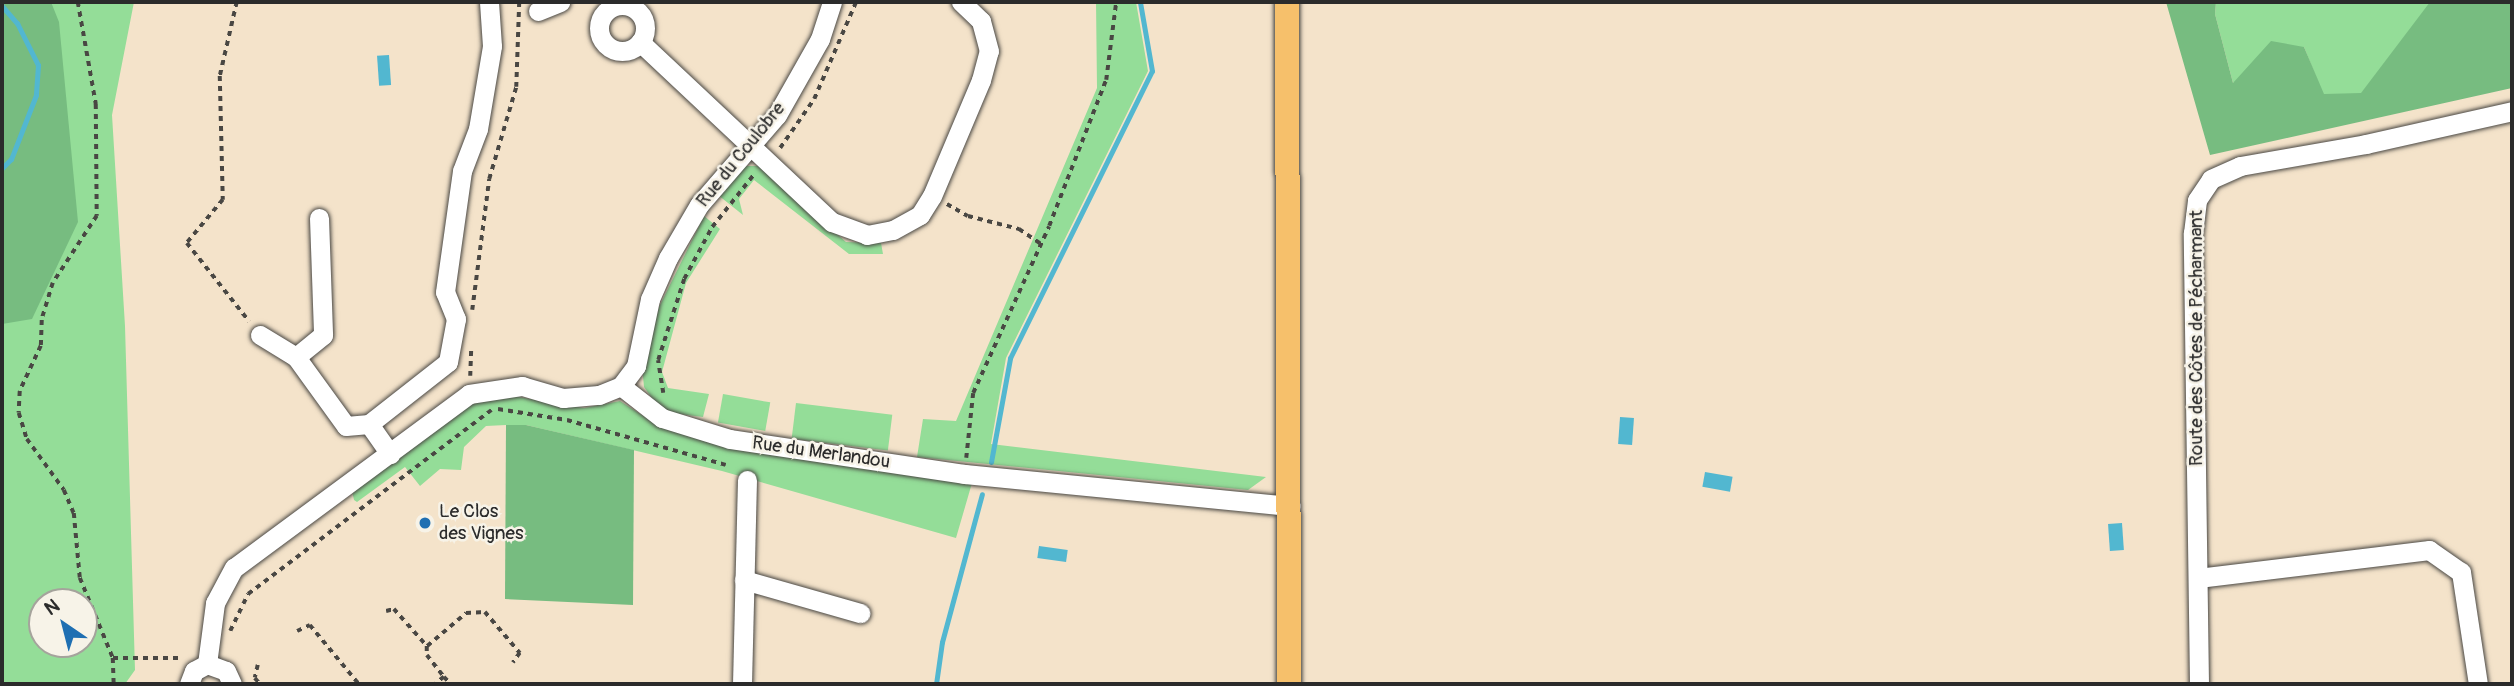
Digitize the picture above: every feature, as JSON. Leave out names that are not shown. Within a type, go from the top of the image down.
[{"type":"main road","points":[[1289,684],[1293,5]]},
{"type":"street","points":[[260,335],[296,357],[346,426],[369,424],[448,362],[456,319],[444,292],[462,171],[478,130],[492,46],[489,2]]},
{"type":"street","points":[[538,11],[560,2]]},
{"type":"street","name":"Rue du Coulobre","points":[[621,386],[635,366],[650,299],[668,258],[699,205],[777,115],[820,39],[832,2]]},
{"type":"street","points":[[640,42],[753,144],[832,222],[867,235],[893,230],[920,215],[932,196],[989,51],[981,20],[961,2]]},
{"type":"street","points":[[620,5],[640,13],[645,28],[640,42],[620,51],[606,45],[599,24],[600,7],[620,5]]},
{"type":"street","name":"Route des Côtes de Pécharmant","points":[[2200,684],[2193,233],[2197,200],[2211,178],[2240,166],[2512,111]]},
{"type":"street","points":[[296,357],[323,335],[318,218]]},
{"type":"street","points":[[207,664],[215,603],[234,568],[469,394],[522,386],[563,398],[599,395],[621,386]]},
{"type":"street","name":"Rue du Merlandou","points":[[621,386],[662,418],[730,439],[964,474],[1290,506]]},
{"type":"street","points":[[369,424],[390,454]]},
{"type":"street","points":[[742,684],[747,480]]},
{"type":"street","points":[[2198,578],[2429,550],[2461,572],[2478,684]]},
{"type":"street","points":[[744,580],[860,613]]},
{"type":"street","points":[[189,684],[194,671],[207,664],[226,671],[232,684]]},
{"type":"path","points":[[78,2],[96,104],[97,216],[53,283],[42,320],[41,346],[20,391],[19,413],[27,439],[64,490],[74,513],[80,578],[113,658],[114,684]]},
{"type":"path","points":[[237,2],[220,76],[223,200],[187,243],[260,335]]},
{"type":"path","points":[[472,312],[489,179],[516,87],[519,2]]},
{"type":"path","points":[[668,399],[660,391],[658,360],[684,279],[734,196],[770,161],[814,99],[856,2]]},
{"type":"path","points":[[964,474],[973,393],[1041,244],[1106,80],[1116,2]]},
{"type":"path","points":[[2,80],[2,100]]},
{"type":"path","points":[[932,196],[968,216],[1019,229],[1041,244]]},
{"type":"path","points":[[469,394],[471,339]]},
{"type":"path","points":[[113,658],[183,658],[196,654],[208,642],[237,624],[248,594],[493,408],[567,420],[726,465]]},
{"type":"path","points":[[730,439],[726,465],[730,474],[747,480]]},
{"type":"path","points":[[386,611],[394,609],[427,646],[427,655],[451,684]]},
{"type":"path","points":[[427,646],[466,613],[485,612],[520,653],[513,663]]},
{"type":"path","points":[[297,631],[310,625],[359,684]]},
{"type":"path","points":[[258,664],[255,678],[260,684]]},
{"type":"path","points":[[436,684],[444,677]]},
{"type":"green space","points":[[2,2],[134,2],[112,115],[125,326],[135,670],[125,684],[2,684]]},
{"type":"green space","points":[[2,2],[51,2],[59,22],[78,222],[32,319],[2,324]]},
{"type":"green space","points":[[1096,2],[1136,2],[1148,71],[1006,358],[991,444],[1266,477],[1248,490],[917,457],[923,419],[956,421],[1097,88]]},
{"type":"green space","points":[[2166,2],[2216,2],[2215,14],[2233,83],[2271,41],[2304,47],[2324,94],[2361,93],[2430,2],[2512,2],[2512,88],[2210,155]]},
{"type":"green space","points":[[2216,2],[2431,2],[2361,94],[2323,94],[2304,47],[2233,83],[2215,14]]},
{"type":"green space","points":[[743,166],[760,166],[846,242],[881,243],[883,254],[849,254],[754,180],[739,199],[743,215],[718,195]]},
{"type":"green space","points":[[704,216],[720,229],[686,283],[662,372],[668,388],[709,394],[703,417],[671,413],[654,401],[644,387],[642,366],[659,307]]},
{"type":"green space","points":[[500,394],[584,408],[620,401],[659,426],[743,451],[972,483],[956,538],[722,471],[526,425],[506,425],[486,426],[464,447],[461,470],[440,469],[420,486],[405,467],[357,502],[354,500],[352,491],[470,405]]},
{"type":"green space","points":[[723,394],[770,402],[765,431],[718,423]]},
{"type":"green space","points":[[796,403],[892,415],[888,451],[792,439]]},
{"type":"green space","points":[[506,425],[526,425],[634,450],[633,605],[505,599]]},
{"type":"water","points":[[389,55],[391,85],[379,86],[377,56]]},
{"type":"water","points":[[1620,417],[1634,418],[1632,445],[1618,444]]},
{"type":"water","points":[[1705,472],[1733,477],[1730,492],[1702,487]]},
{"type":"water","points":[[2122,523],[2124,550],[2110,551],[2108,524]]},
{"type":"water","points":[[1039,546],[1068,550],[1066,562],[1037,558]]},
{"type":"waterway","points":[[991,462],[1010,358],[1152,71],[1140,2]]},
{"type":"waterway","points":[[2,6],[17,23],[38,65],[36,95],[11,159],[2,168]]},
{"type":"waterway","points":[[936,684],[942,642],[982,494]]},
{"type":"place","name":"Le Clos des Vignes","points":[[425,523]]}]
